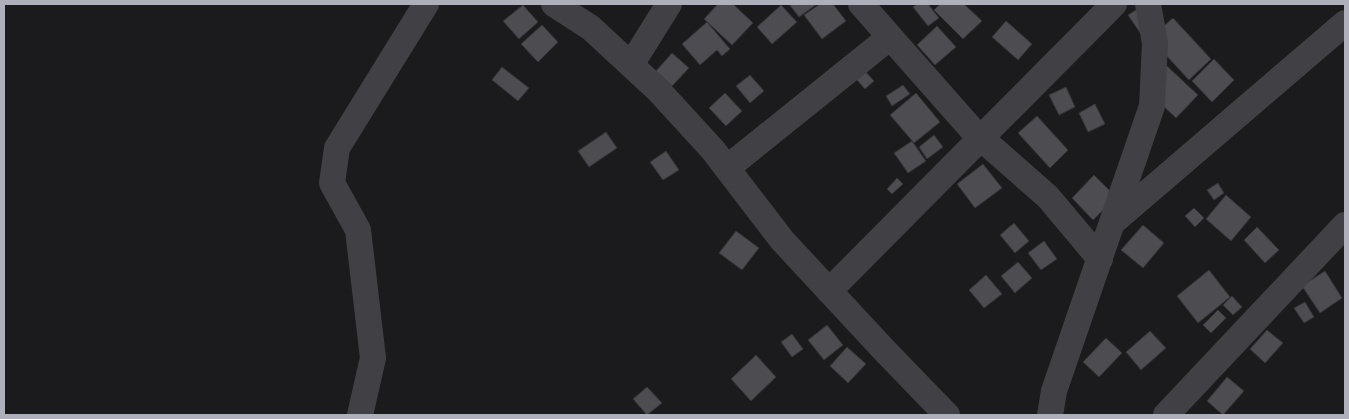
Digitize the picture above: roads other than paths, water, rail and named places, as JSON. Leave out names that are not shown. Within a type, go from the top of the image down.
[{"type":"street","points":[[360,415],[373,358],[358,230],[332,183],[337,148],[426,4]]},
{"type":"street","points":[[554,4],[591,28],[658,90],[713,150],[782,240],[885,351],[948,415]]},
{"type":"street","points":[[631,65],[670,4]]},
{"type":"street","points":[[829,291],[1114,4]]},
{"type":"street","points":[[1050,415],[1054,391],[1152,106],[1155,43],[1148,4]]},
{"type":"street","points":[[727,168],[879,16],[974,132],[1048,197],[1100,258]]},
{"type":"street","points":[[1112,224],[1345,23]]},
{"type":"street","points":[[1166,415],[1345,225]]}]
